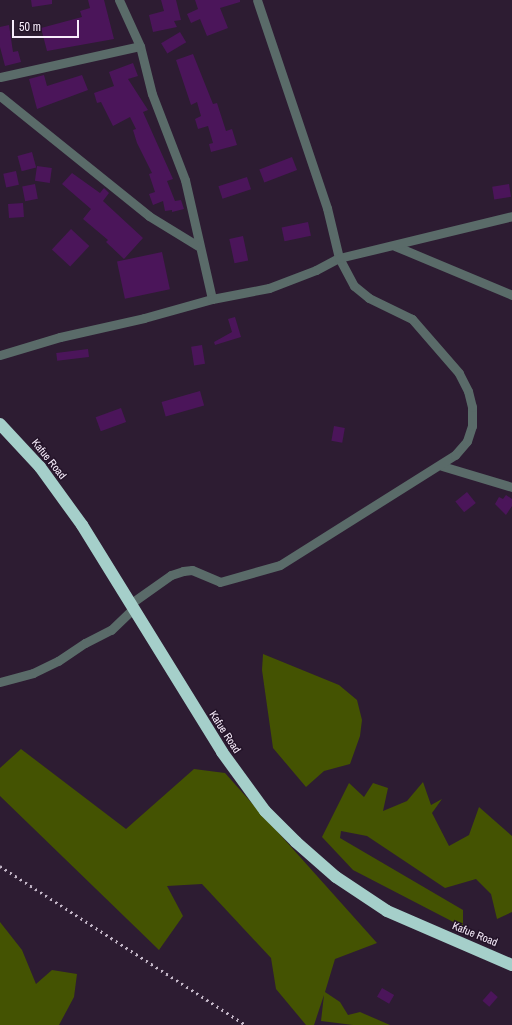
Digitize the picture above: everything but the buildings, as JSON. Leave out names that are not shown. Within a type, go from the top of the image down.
[{"type":"highway","name":"Kafue Road","points":[[0,424],[40,466],[82,525],[222,752],[265,811],[296,842],[336,877],[387,910],[512,965]]},
{"type":"street","points":[[119,0],[140,46],[152,94],[185,180],[198,246],[212,299]]},
{"type":"street","points":[[0,682],[32,673],[58,661],[85,643],[111,630],[132,607],[171,575],[183,570],[192,570],[220,582],[280,565],[442,466],[467,441],[472,426],[472,407],[468,391],[459,373],[423,329],[402,312],[361,293],[348,278],[339,258],[327,208],[257,0]]},
{"type":"street","points":[[0,77],[140,46]]},
{"type":"street","points":[[0,96],[149,216],[198,246]]},
{"type":"street","points":[[0,355],[60,337],[144,318],[212,299],[270,288],[316,270],[339,258],[396,246],[512,216]]},
{"type":"street","points":[[396,246],[512,296]]},
{"type":"street","points":[[442,466],[512,487]]},
{"type":"green space","points":[[263,654],[339,685],[357,700],[362,720],[360,736],[350,764],[324,771],[306,787],[273,748],[262,670]]},
{"type":"green space","points":[[21,749],[126,829],[194,769],[225,773],[377,943],[335,959],[325,992],[340,1002],[348,1015],[360,1012],[390,1025],[353,1025],[321,1021],[324,995],[314,1025],[306,1025],[276,989],[271,958],[202,884],[167,886],[183,916],[159,950],[0,796],[0,768]]},
{"type":"green space","points":[[423,782],[431,805],[442,799],[432,813],[449,846],[469,835],[479,807],[512,836],[512,912],[497,919],[491,894],[476,879],[445,888],[367,836],[341,831],[340,838],[463,910],[463,927],[353,870],[322,837],[349,783],[364,797],[373,783],[388,788],[383,811],[407,801]]},
{"type":"green space","points":[[0,922],[22,950],[36,984],[52,970],[77,974],[74,997],[59,1025],[0,1025]]},
{"type":"railway","points":[[0,866],[246,1025]]}]
